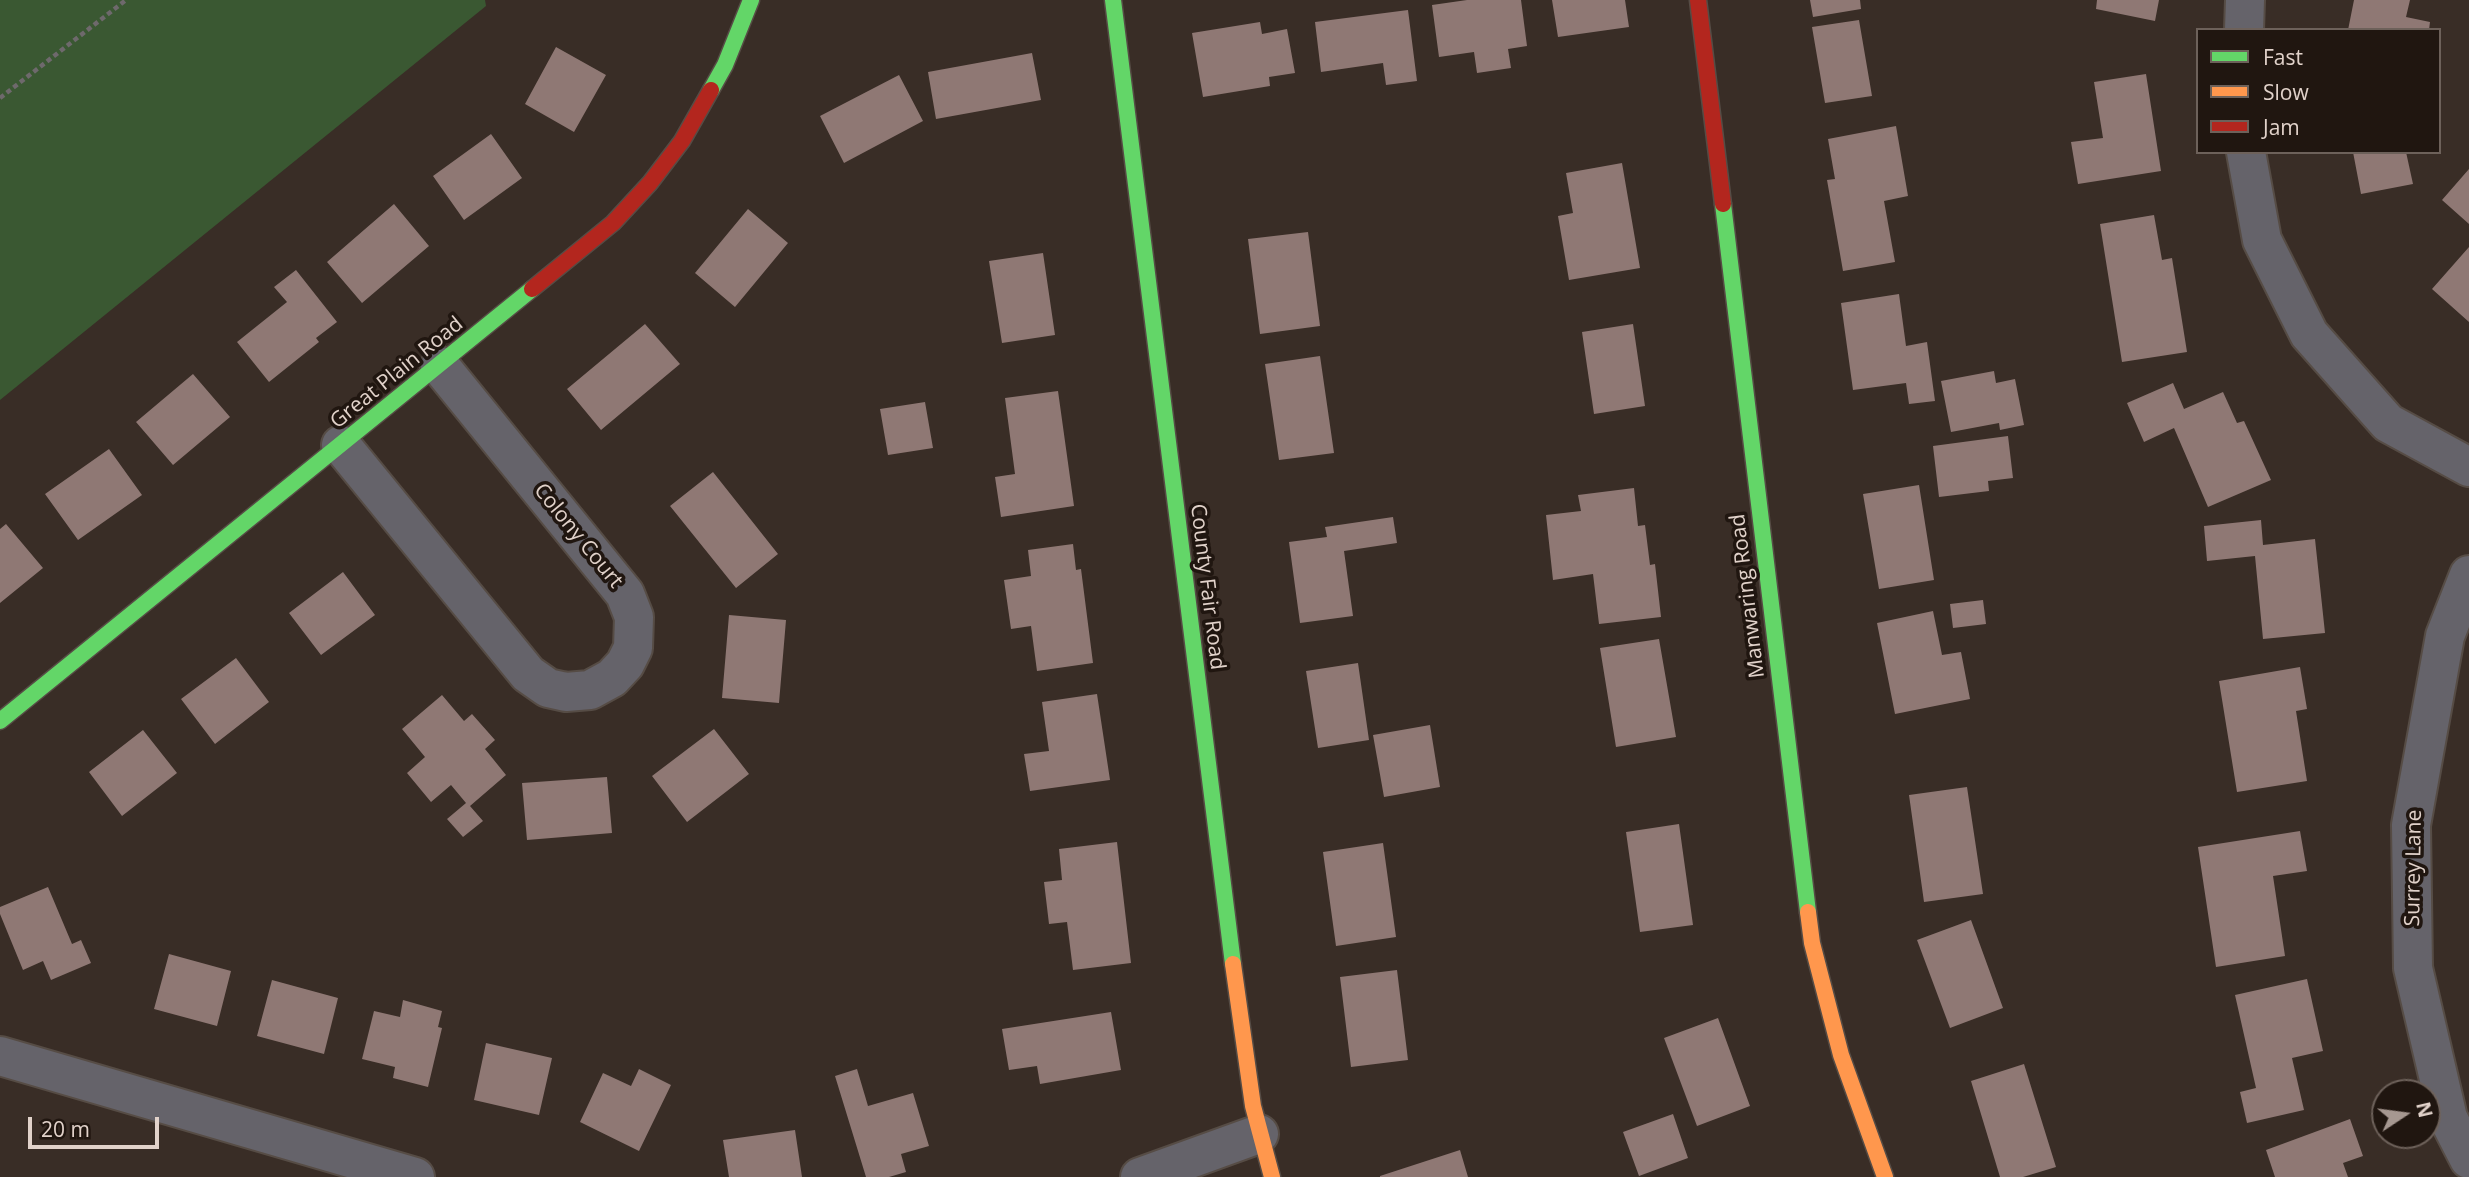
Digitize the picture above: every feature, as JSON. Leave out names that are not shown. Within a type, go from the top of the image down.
[{"type":"street","name":"Great Plain Road","points":[[0,721],[591,242],[641,193],[682,141],[709,96],[751,0]]},
{"type":"street","name":"County Fair Road","points":[[1113,0],[1237,1000],[1259,1134],[1272,1177]]},
{"type":"street","name":"Manwaring Road","points":[[1698,0],[1812,943],[1846,1073],[1885,1177]]},
{"type":"street","points":[[2244,28],[2245,0]]},
{"type":"street","points":[[2246,154],[2262,240],[2309,334],[2388,423],[2469,467]]},
{"type":"street","name":"Colony Court","points":[[341,445],[528,674],[548,688],[572,692],[597,688],[612,678],[625,664],[633,648],[634,617],[625,594],[440,366]]},
{"type":"street","name":"Surrey Lane","points":[[2469,575],[2445,636],[2411,825],[2413,968],[2448,1118],[2469,1159]]},
{"type":"street","points":[[0,1056],[415,1177]]},
{"type":"street","points":[[1140,1177],[1259,1134]]},
{"type":"path","points":[[0,98],[125,0]]},
{"type":"green space","points":[[0,0],[485,0],[486,6],[0,400]]},
{"type":"building","points":[[1467,0],[1521,0],[1527,46],[1508,49],[1511,68],[1477,73],[1474,52],[1439,57],[1432,5]]},
{"type":"building","points":[[1552,0],[1625,0],[1629,27],[1558,37]]},
{"type":"building","points":[[1810,0],[1860,0],[1861,9],[1813,17]]},
{"type":"building","points":[[2097,0],[2159,0],[2155,21],[2096,9]]},
{"type":"building","points":[[2354,0],[2410,0],[2406,17],[2430,22],[2429,28],[2348,28]]},
{"type":"building","points":[[1408,10],[1417,81],[1386,85],[1383,63],[1321,72],[1315,22]]},
{"type":"building","points":[[1859,20],[1872,96],[1825,103],[1812,27]]},
{"type":"building","points":[[1260,22],[1262,34],[1287,29],[1295,73],[1269,77],[1270,86],[1203,97],[1192,33]]},
{"type":"building","points":[[556,47],[606,75],[574,132],[525,104]]},
{"type":"building","points":[[1032,53],[1041,100],[936,119],[928,72]]},
{"type":"building","points":[[2146,74],[2161,171],[2078,184],[2071,142],[2103,138],[2094,82]]},
{"type":"building","points":[[899,75],[923,121],[844,163],[820,116]]},
{"type":"building","points":[[1896,126],[1908,196],[1884,201],[1895,262],[1843,271],[1827,180],[1835,179],[1828,139]]},
{"type":"building","points":[[491,134],[522,178],[464,220],[433,176]]},
{"type":"building","points":[[2353,154],[2406,154],[2413,184],[2361,194]]},
{"type":"building","points":[[1622,163],[1640,268],[1569,280],[1558,216],[1573,213],[1566,173]]},
{"type":"building","points":[[2469,169],[2469,224],[2442,200]]},
{"type":"building","points":[[394,204],[429,246],[362,303],[327,262]]},
{"type":"building","points":[[748,209],[788,243],[735,307],[695,273]]},
{"type":"building","points":[[2154,215],[2162,260],[2172,258],[2187,352],[2122,362],[2100,224]]},
{"type":"building","points":[[1308,232],[1320,326],[1260,334],[1248,239]]},
{"type":"building","points":[[2469,247],[2469,322],[2432,289]]},
{"type":"building","points":[[1043,253],[1055,335],[1002,343],[989,261]]},
{"type":"building","points":[[296,270],[337,322],[316,338],[319,342],[269,382],[237,342],[287,302],[274,287]]},
{"type":"building","points":[[1899,294],[1906,346],[1927,342],[1935,401],[1909,404],[1906,383],[1853,390],[1841,303]]},
{"type":"building","points":[[645,324],[680,364],[601,430],[567,389]]},
{"type":"building","points":[[1633,324],[1645,406],[1594,414],[1582,332]]},
{"type":"building","points":[[1320,356],[1334,453],[1279,460],[1265,364]]},
{"type":"building","points":[[1994,371],[1996,383],[2015,379],[2024,425],[2000,430],[1999,423],[1951,432],[1941,381]]},
{"type":"building","points":[[193,374],[230,417],[173,465],[136,422]]},
{"type":"building","points":[[2173,383],[2184,409],[2223,392],[2237,423],[2244,421],[2271,480],[2208,507],[2174,428],[2144,442],[2127,403]]},
{"type":"building","points":[[1058,391],[1074,506],[1001,517],[995,477],[1015,474],[1005,398]]},
{"type":"building","points":[[925,402],[933,448],[888,455],[880,409]]},
{"type":"building","points":[[2008,436],[2013,478],[1988,481],[1989,491],[1939,497],[1933,446]]},
{"type":"building","points":[[109,449],[142,495],[78,540],[45,494]]},
{"type":"building","points":[[713,472],[778,554],[736,588],[670,506]]},
{"type":"building","points":[[1919,485],[1934,580],[1879,589],[1863,494]]},
{"type":"building","points":[[1634,488],[1638,526],[1645,525],[1650,565],[1655,564],[1661,617],[1599,624],[1593,574],[1553,580],[1546,515],[1581,511],[1578,495]]},
{"type":"building","points":[[1393,517],[1397,543],[1344,551],[1353,616],[1300,623],[1289,542],[1327,537],[1325,527]]},
{"type":"building","points":[[2261,520],[2263,545],[2315,539],[2325,633],[2263,639],[2255,556],[2207,561],[2204,526]]},
{"type":"building","points":[[6,524],[43,568],[0,603],[0,529]]},
{"type":"building","points":[[1073,544],[1076,570],[1081,569],[1093,663],[1037,671],[1031,626],[1011,629],[1004,580],[1031,576],[1028,550]]},
{"type":"building","points":[[343,572],[375,615],[321,655],[289,613]]},
{"type":"building","points":[[1983,600],[1986,624],[1953,628],[1950,604]]},
{"type":"building","points":[[1933,611],[1942,655],[1961,652],[1970,699],[1895,714],[1877,623]]},
{"type":"building","points":[[729,615],[786,620],[779,703],[722,698]]},
{"type":"building","points":[[1659,639],[1676,737],[1616,747],[1600,648]]},
{"type":"building","points":[[236,658],[269,702],[215,744],[181,699]]},
{"type":"building","points":[[1358,663],[1369,740],[1318,748],[1306,671]]},
{"type":"building","points":[[2300,667],[2307,709],[2296,711],[2307,781],[2237,792],[2219,681]]},
{"type":"building","points":[[1097,694],[1110,780],[1030,791],[1024,754],[1049,751],[1042,702]]},
{"type":"building","points":[[442,695],[464,721],[472,714],[495,740],[485,749],[506,775],[470,806],[483,821],[463,837],[447,819],[466,803],[451,785],[431,802],[407,773],[425,757],[402,729]]},
{"type":"building","points":[[1430,725],[1440,787],[1384,797],[1373,735]]},
{"type":"building","points":[[714,729],[749,774],[687,822],[652,776]]},
{"type":"building","points":[[143,730],[177,773],[122,816],[89,772]]},
{"type":"building","points":[[607,777],[612,833],[527,840],[522,783]]},
{"type":"building","points":[[1967,787],[1983,894],[1924,902],[1909,795]]},
{"type":"building","points":[[1679,824],[1693,925],[1640,932],[1626,832]]},
{"type":"building","points":[[2300,831],[2307,871],[2273,876],[2285,956],[2216,967],[2198,847]]},
{"type":"building","points":[[1117,842],[1131,963],[1073,970],[1067,922],[1049,924],[1044,882],[1062,880],[1059,849]]},
{"type":"building","points":[[1383,843],[1396,937],[1336,946],[1323,852]]},
{"type":"building","points":[[48,887],[72,944],[81,940],[91,963],[51,980],[43,961],[23,970],[0,914],[0,907]]},
{"type":"building","points":[[1971,920],[2003,1008],[1950,1028],[1917,940]]},
{"type":"building","points":[[169,954],[231,971],[217,1026],[154,1009]]},
{"type":"building","points":[[1397,970],[1408,1060],[1351,1067],[1340,977]]},
{"type":"building","points":[[2307,979],[2323,1051],[2292,1058],[2304,1110],[2247,1123],[2240,1092],[2256,1088],[2235,995]]},
{"type":"building","points":[[272,980],[338,998],[324,1054],[257,1036]]},
{"type":"building","points":[[403,1000],[442,1011],[438,1027],[442,1028],[428,1087],[393,1078],[395,1067],[362,1059],[374,1011],[400,1017]]},
{"type":"building","points":[[1111,1012],[1121,1070],[1040,1084],[1037,1066],[1009,1070],[1002,1029]]},
{"type":"building","points":[[1718,1018],[1750,1106],[1697,1126],[1664,1038]]},
{"type":"building","points":[[486,1043],[552,1058],[539,1115],[474,1100]]},
{"type":"building","points":[[2024,1064],[2056,1167],[2023,1177],[2000,1177],[1971,1081]]},
{"type":"building","points":[[639,1069],[671,1085],[639,1151],[580,1122],[603,1073],[631,1086]]},
{"type":"building","points":[[857,1069],[868,1106],[913,1093],[929,1146],[901,1154],[906,1172],[889,1177],[866,1177],[835,1076]]},
{"type":"building","points":[[1673,1114],[1688,1158],[1639,1176],[1623,1132]]},
{"type":"building","points":[[2350,1119],[2363,1156],[2343,1163],[2348,1177],[2275,1177],[2266,1150]]},
{"type":"building","points":[[795,1130],[802,1177],[729,1177],[723,1140]]},
{"type":"building","points":[[1460,1150],[1468,1177],[1380,1177],[1380,1176]]},
{"type":"traffic: fast","points":[[711,90],[725,65],[751,0]]},
{"type":"traffic: fast","points":[[1113,0],[1233,964]]},
{"type":"traffic: fast","points":[[1723,204],[1808,912]]},
{"type":"traffic: fast","points":[[0,721],[532,289]]},
{"type":"traffic: slow","points":[[1808,912],[1812,943],[1841,1055],[1885,1177]]},
{"type":"traffic: slow","points":[[1233,964],[1253,1106],[1272,1177]]},
{"type":"traffic: jam","points":[[1698,0],[1723,204]]},
{"type":"traffic: jam","points":[[532,289],[613,223],[650,183],[682,141],[711,90]]}]
